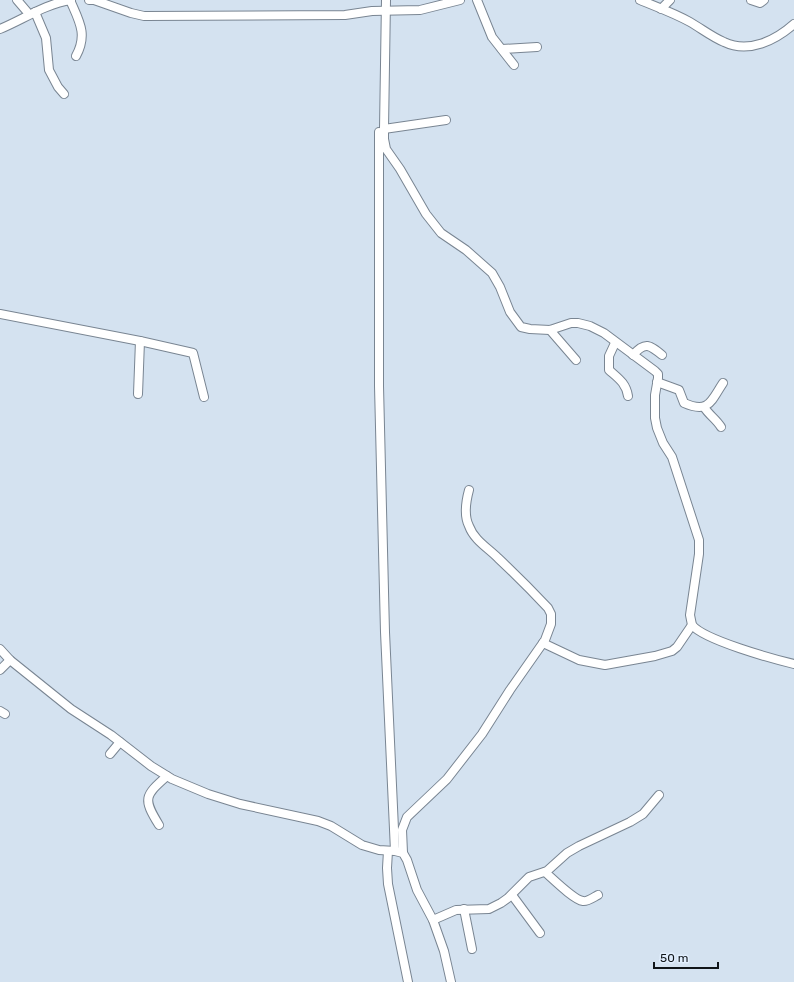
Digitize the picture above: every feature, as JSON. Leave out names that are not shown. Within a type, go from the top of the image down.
[{"type":"street","points":[[17,0],[32,13],[46,38],[49,70],[58,87],[64,94]]},
{"type":"street","points":[[0,29],[32,13],[63,1],[70,0],[82,30],[81,47],[76,56]]},
{"type":"street","points":[[89,0],[94,0],[144,16],[345,16],[372,11],[420,10],[460,0]]},
{"type":"street","points":[[386,0],[383,11],[379,152],[379,386],[385,632],[395,852]]},
{"type":"street","points":[[477,0],[492,37],[514,65]]},
{"type":"street","points":[[640,0],[690,22],[724,42],[736,45],[749,46],[763,44],[778,36],[794,24]]},
{"type":"street","points":[[660,9],[670,0]]},
{"type":"street","points":[[751,0],[760,4],[764,0]]},
{"type":"street","points":[[383,11],[384,140],[386,149],[400,169],[426,214],[441,233],[466,250],[492,273],[500,287],[510,312],[521,327],[550,330],[571,323],[590,326],[604,333],[615,343],[658,374],[655,403],[657,428],[663,443],[672,457],[699,540],[699,554],[690,615],[692,625],[704,635],[766,657],[794,664]]},
{"type":"street","points":[[502,49],[537,47]]},
{"type":"street","points":[[384,129],[446,120]]},
{"type":"street","points":[[0,314],[140,341],[193,353],[204,397]]},
{"type":"street","points":[[550,330],[576,360]]},
{"type":"street","points":[[138,394],[140,341]]},
{"type":"street","points":[[615,343],[609,356],[609,370],[622,380],[627,389],[628,396]]},
{"type":"street","points":[[633,355],[638,349],[646,345],[651,346],[662,355]]},
{"type":"street","points":[[657,382],[679,390],[684,403],[696,407],[704,407],[710,403],[724,383]]},
{"type":"street","points":[[704,407],[707,412],[717,420],[721,427]]},
{"type":"street","points":[[408,982],[388,884],[395,852],[407,816],[451,773],[482,734],[510,690],[543,643],[548,635],[551,624],[551,614],[548,608],[474,536],[467,522],[466,507],[470,490]]},
{"type":"street","points":[[543,643],[579,660],[605,665],[655,656],[672,651],[677,647],[692,625]]},
{"type":"street","points":[[0,648],[10,660],[71,709],[167,776],[208,794],[240,804],[318,821],[331,826],[362,845],[379,850],[395,852],[407,860],[417,890],[433,920],[444,951],[451,982]]},
{"type":"street","points":[[0,670],[10,660]]},
{"type":"street","points":[[110,754],[120,742]]},
{"type":"street","points":[[159,825],[149,810],[149,795],[153,788],[167,776]]},
{"type":"street","points":[[433,920],[456,910],[488,909],[501,903],[512,895],[529,877],[545,872],[567,853],[643,814],[659,795]]},
{"type":"street","points":[[545,872],[569,893],[581,900],[585,901],[598,896]]},
{"type":"street","points":[[512,895],[540,933]]},
{"type":"street","points":[[464,909],[472,949]]}]
